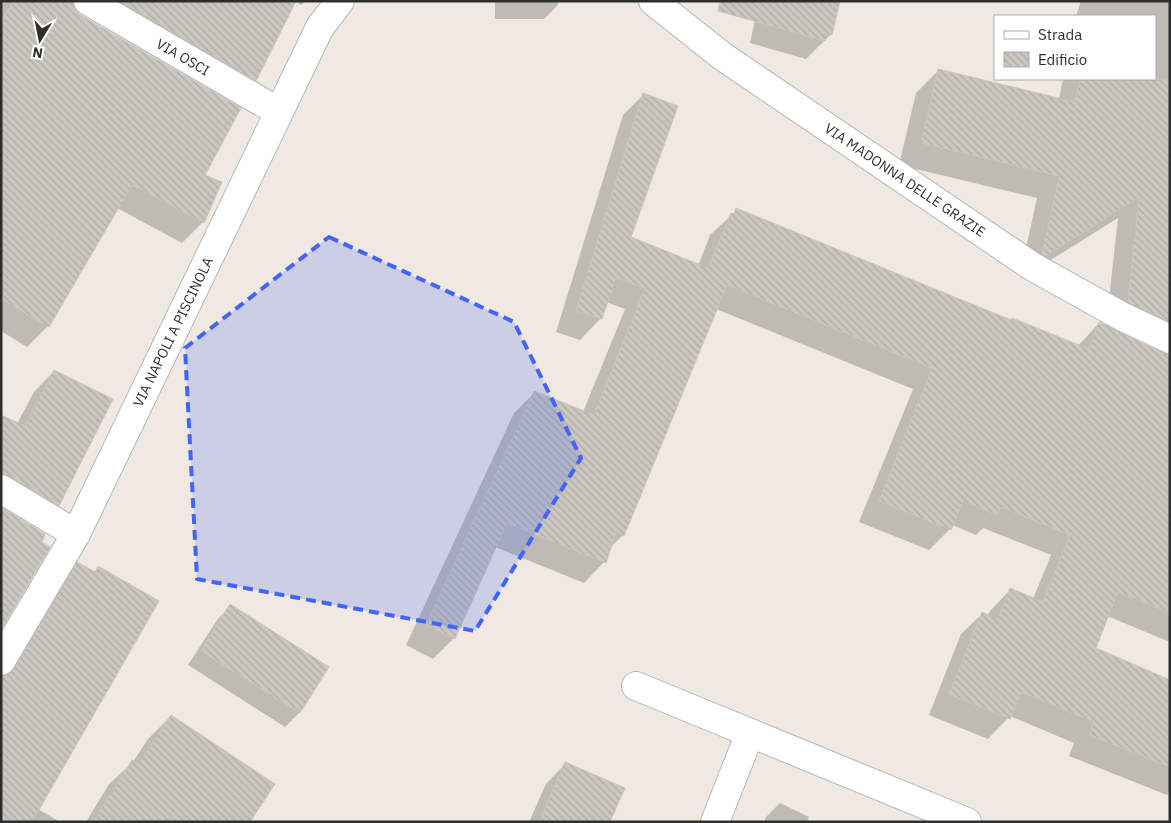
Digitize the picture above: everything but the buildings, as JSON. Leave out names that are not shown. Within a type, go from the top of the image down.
[{"type":"street","name":"VIA OSCI","points":[[88,1],[279,112]]},
{"type":"street","name":"VIA NAPOLI A PISCINOLA","points":[[1,661],[76,534],[320,27],[340,1]]},
{"type":"street","name":"VIA MADONNA DELLE GRAZIE","points":[[653,1],[722,56],[1033,268],[1123,317],[1170,339]]},
{"type":"street","points":[[1,489],[76,534]]},
{"type":"street","points":[[636,686],[967,822]]},
{"type":"street","points":[[715,822],[750,733]]},
{"type":"highlighted area","points":[[329,237],[514,322],[581,458],[475,631],[197,579],[185,348]]}]
